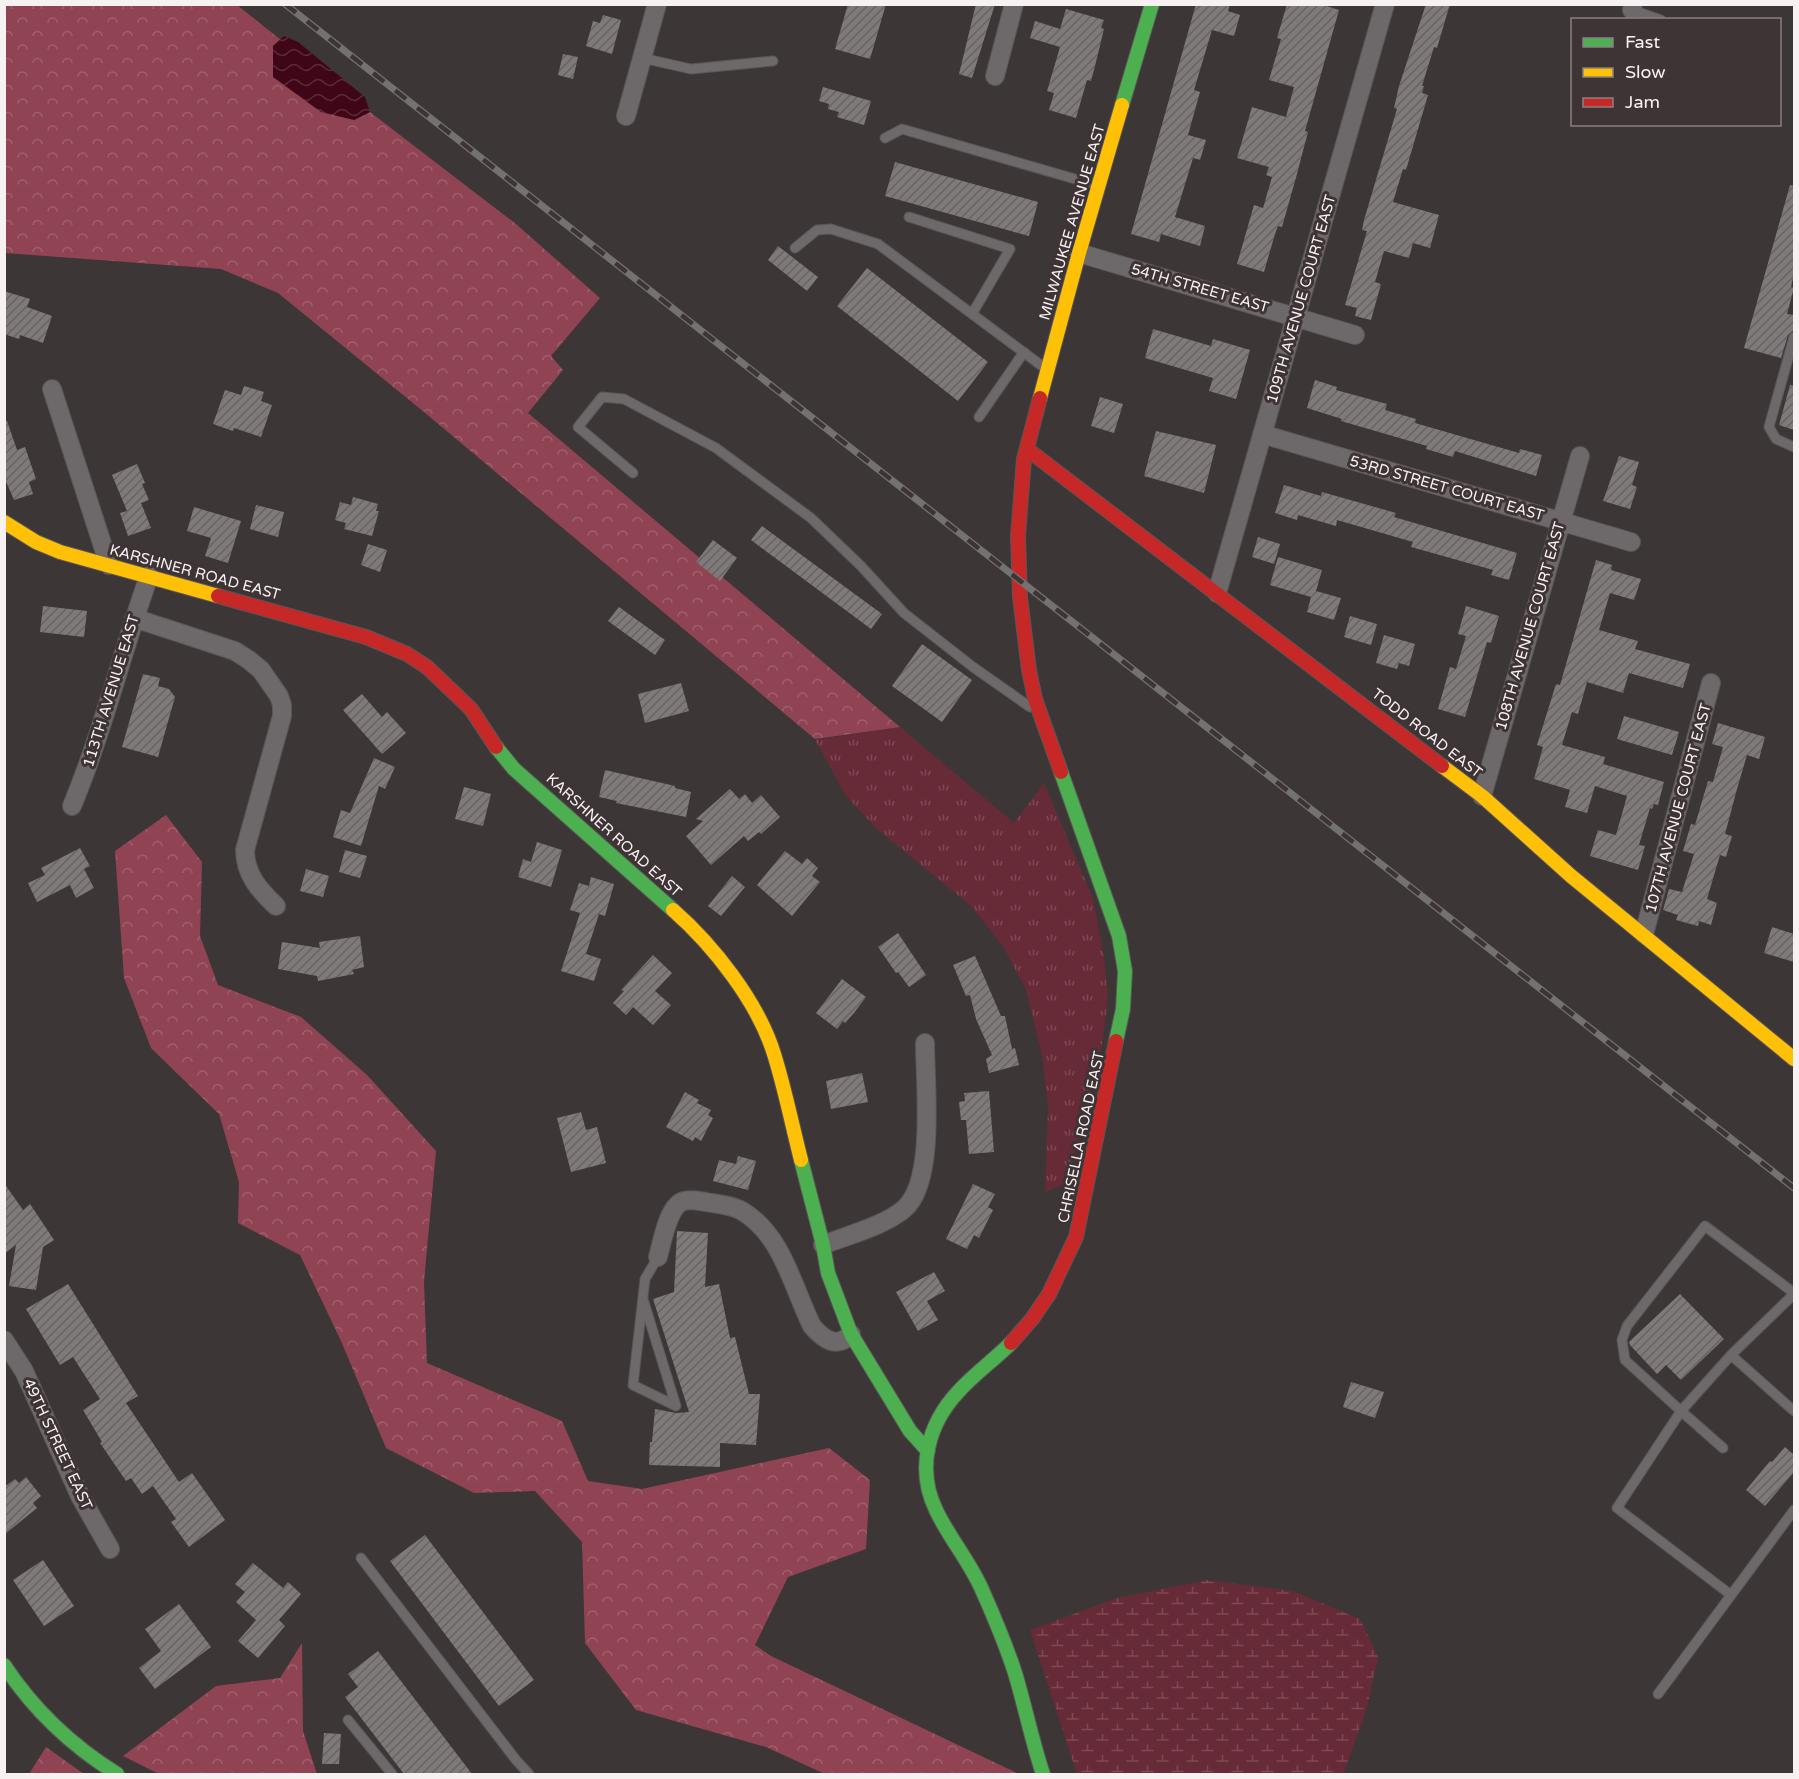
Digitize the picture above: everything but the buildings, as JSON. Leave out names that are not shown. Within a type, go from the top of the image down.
[{"type":"street","points":[[626,116],[657,4]]},
{"type":"street","points":[[995,76],[1014,4]]},
{"type":"street","name":"MILWAUKEE AVENUE EAST","points":[[1027,449],[1079,254],[1152,4]]},
{"type":"street","name":"109TH AVENUE COURT EAST","points":[[1217,593],[1385,4]]},
{"type":"street","name":"54TH STREET EAST","points":[[1079,254],[1355,334]]},
{"type":"street","points":[[51,389],[109,565]]},
{"type":"street","name":"53RD STREET COURT EAST","points":[[1262,434],[1631,542]]},
{"type":"street","name":"TODD ROAD EAST","points":[[1027,449],[1482,796],[1571,876],[1794,1059]]},
{"type":"street","name":"CHRISELLA ROAD EAST","points":[[1027,449],[1018,536],[1020,597],[1029,670],[1040,713],[1119,936],[1125,971],[1124,1009],[1076,1237],[1063,1271],[1048,1300],[1036,1316],[952,1399],[935,1425],[928,1451],[926,1479],[931,1499],[974,1570],[983,1591],[1018,1682],[1043,1774]]},
{"type":"street","name":"108TH AVENUE COURT EAST","points":[[1482,796],[1580,456]]},
{"type":"street","name":"KARSHNER ROAD EAST","points":[[4,522],[36,542],[60,552],[366,637],[413,658],[427,667],[471,709],[488,738],[514,769],[696,930],[731,973],[759,1018],[774,1052],[828,1273],[851,1334],[910,1431],[928,1451]]},
{"type":"street","name":"113TH AVENUE EAST","points":[[72,806],[92,757],[149,576]]},
{"type":"street","points":[[134,618],[235,651],[261,670],[279,696],[282,716],[245,850],[247,870],[250,876],[276,906]]},
{"type":"street","name":"107TH AVENUE COURT EAST","points":[[1644,934],[1712,683]]},
{"type":"street","points":[[823,1245],[889,1219],[902,1210],[916,1194],[924,1168],[926,1150],[925,1043]]},
{"type":"street","points":[[658,1257],[671,1212],[679,1203],[686,1200],[695,1201],[740,1210],[766,1232],[776,1247],[812,1326],[822,1337],[831,1342],[839,1342],[851,1334]]},
{"type":"street","name":"49TH STREET EAST","points":[[4,1340],[24,1371],[80,1496],[110,1550]]},
{"type":"street","points":[[4,1665],[26,1695],[76,1746],[117,1774]]},
{"type":"lane","points":[[1632,7],[1657,18]]},
{"type":"lane","points":[[642,58],[691,69],[773,61]]},
{"type":"lane","points":[[885,138],[902,129],[1099,186]]},
{"type":"lane","points":[[909,216],[1011,249],[972,314]]},
{"type":"lane","points":[[795,248],[817,230],[831,229],[878,244],[1048,370]]},
{"type":"lane","points":[[1794,337],[1769,426],[1776,439],[1794,447]]},
{"type":"lane","points":[[979,417],[1024,352]]},
{"type":"lane","points":[[633,473],[578,427],[603,397],[624,399],[716,448],[811,518],[861,566],[904,613],[973,667],[1040,713]]},
{"type":"lane","points":[[1723,1448],[1682,1411],[1625,1360],[1622,1340],[1627,1326],[1705,1226],[1794,1293],[1731,1355],[1682,1411],[1617,1508],[1731,1596]]},
{"type":"lane","points":[[643,1299],[676,1406],[633,1385],[645,1279],[658,1257]]},
{"type":"lane","points":[[1731,1355],[1794,1411]]},
{"type":"lane","points":[[1658,1694],[1794,1510]]},
{"type":"lane","points":[[361,1558],[529,1774]]},
{"type":"lane","points":[[348,1720],[392,1774]]},
{"type":"green space","points":[[4,5],[237,5],[281,40],[273,46],[354,120],[370,112],[516,224],[600,298],[551,356],[563,370],[528,413],[900,727],[815,739],[278,293],[221,269],[5,253]]},
{"type":"green space","points":[[900,727],[1014,823],[1044,783],[1093,899],[1104,957],[1108,999],[1102,1044],[1068,1183],[1045,1192],[1048,1108],[1042,1055],[1026,990],[1004,948],[972,907],[876,828],[846,796],[815,740]]},
{"type":"green space","points":[[166,815],[202,862],[200,936],[218,985],[301,1017],[367,1075],[436,1151],[424,1282],[427,1363],[562,1421],[588,1481],[642,1489],[829,1448],[870,1480],[866,1549],[788,1577],[755,1645],[771,1656],[1019,1774],[825,1774],[766,1747],[636,1710],[585,1643],[582,1542],[535,1491],[474,1493],[386,1448],[341,1341],[300,1255],[238,1223],[239,1182],[219,1114],[151,1048],[124,978],[115,851]]},
{"type":"green space","points":[[1207,1580],[1293,1591],[1360,1619],[1378,1657],[1367,1708],[1344,1772],[1341,1774],[1077,1774],[1030,1630],[1117,1598]]},
{"type":"green space","points":[[302,1643],[303,1731],[317,1774],[159,1774],[123,1756],[216,1686],[280,1678]]},
{"type":"green space","points":[[46,1747],[84,1774],[29,1774]]},
{"type":"water","points":[[284,36],[298,42],[365,97],[370,112],[354,120],[321,112],[273,77],[273,46]]},
{"type":"railway","points":[[285,4],[1794,1188]]},
{"type":"traffic: fast","points":[[1122,105],[1152,4]]},
{"type":"traffic: fast","points":[[496,747],[514,769],[673,910]]},
{"type":"traffic: fast","points":[[1061,772],[1119,936],[1125,971],[1123,1009],[1116,1041]]},
{"type":"traffic: fast","points":[[801,1160],[828,1273],[851,1334],[910,1431],[928,1451]]},
{"type":"traffic: fast","points":[[1011,1343],[964,1385],[939,1418],[928,1448],[927,1479],[936,1510],[978,1581],[1000,1632],[1015,1673],[1043,1774]]},
{"type":"traffic: fast","points":[[4,1665],[54,1726],[117,1774]]},
{"type":"traffic: slow","points":[[1040,398],[1122,105]]},
{"type":"traffic: slow","points":[[4,522],[36,542],[60,552],[218,596]]},
{"type":"traffic: slow","points":[[1442,766],[1482,796],[1571,876],[1794,1059]]},
{"type":"traffic: slow","points":[[673,910],[718,957],[757,1014],[774,1054],[801,1160]]},
{"type":"traffic: jam","points":[[1040,398],[1024,459],[1018,536],[1020,597],[1035,699],[1061,772]]},
{"type":"traffic: jam","points":[[1027,449],[1442,766]]},
{"type":"traffic: jam","points":[[218,596],[366,637],[407,654],[427,667],[471,709],[496,747]]},
{"type":"traffic: jam","points":[[1011,1343],[1032,1319],[1049,1294],[1076,1237],[1116,1041]]}]
